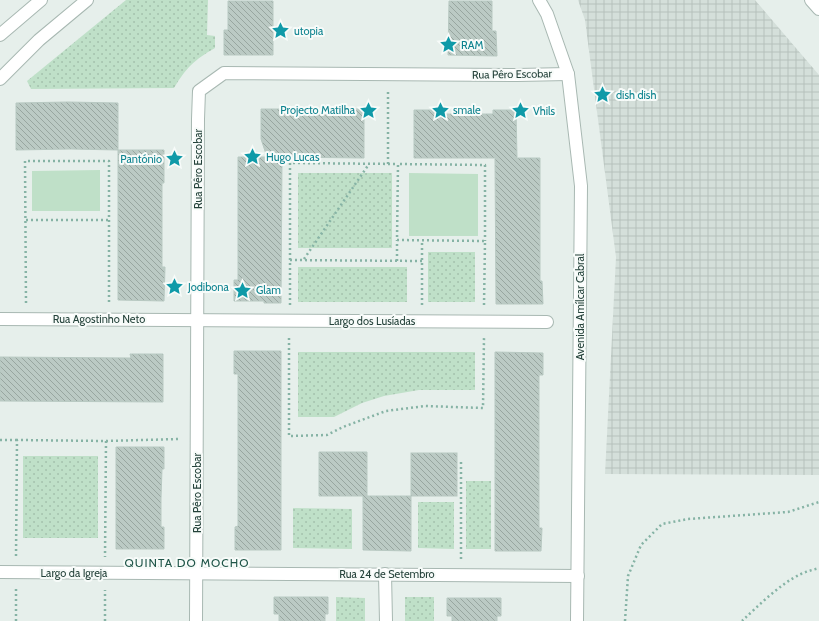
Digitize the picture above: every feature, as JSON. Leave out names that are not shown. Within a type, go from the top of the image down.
[{"type":"street","points":[[0,35],[41,0]]},
{"type":"street","points":[[0,79],[39,40],[87,0]]},
{"type":"street","name":"Avenida Amílcar Cabral","points":[[539,0],[546,14],[568,74],[581,186],[578,621]]},
{"type":"street","points":[[811,0],[819,9]]},
{"type":"street","name":"Rua Pêro Escobar","points":[[196,621],[199,91],[224,73],[568,74]]},
{"type":"street","name":"Rua Agostinho Neto","points":[[0,319],[197,320]]},
{"type":"street","name":"Largo dos Lusíadas","points":[[197,320],[547,322]]},
{"type":"street","name":"Largo da Igreja","points":[[0,572],[196,573]]},
{"type":"street","name":"Rua 24 de Setembro","points":[[196,573],[578,576]]},
{"type":"street","points":[[385,574],[386,621]]},
{"type":"path","points":[[388,74],[388,164]]},
{"type":"path","points":[[26,319],[25,161],[109,161],[109,320]]},
{"type":"path","points":[[290,163],[369,164],[485,165],[483,408],[425,406],[386,411],[343,427],[327,436],[289,436],[290,163]]},
{"type":"path","points":[[304,260],[369,164]]},
{"type":"path","points":[[397,261],[398,164]]},
{"type":"path","points":[[26,220],[109,220]]},
{"type":"path","points":[[397,240],[485,241]]},
{"type":"path","points":[[422,240],[422,321]]},
{"type":"path","points":[[290,260],[352,259],[422,261]]},
{"type":"path","points":[[0,440],[106,441],[197,438]]},
{"type":"path","points":[[16,621],[17,440]]},
{"type":"path","points":[[105,621],[106,441]]},
{"type":"path","points":[[461,461],[461,575]]},
{"type":"path","points":[[625,621],[628,576],[641,545],[662,524],[688,519],[788,512],[819,502]]},
{"type":"path","points":[[742,621],[789,580],[801,573],[819,568]]},
{"type":"shaded area","points":[[578,0],[755,0],[819,75],[819,475],[605,474],[616,257],[585,20]]},
{"type":"green space","points":[[126,0],[208,0],[207,35],[215,36],[215,48],[201,56],[191,65],[174,88],[31,89],[27,81]]},
{"type":"green space","points":[[100,170],[100,211],[32,211],[32,171]]},
{"type":"green space","points":[[298,173],[392,173],[392,248],[298,248]]},
{"type":"green space","points":[[409,173],[478,174],[478,236],[409,236]]},
{"type":"green space","points":[[428,252],[475,252],[475,302],[428,302]]},
{"type":"green space","points":[[298,267],[407,267],[407,302],[298,302]]},
{"type":"green space","points":[[298,352],[475,352],[475,390],[419,390],[384,396],[362,403],[334,417],[298,417]]},
{"type":"green space","points":[[23,456],[98,456],[98,538],[23,538]]},
{"type":"green space","points":[[466,481],[491,481],[491,549],[466,549]]},
{"type":"green space","points":[[418,502],[454,502],[454,549],[418,548]]},
{"type":"green space","points":[[293,508],[352,509],[352,549],[293,548]]},
{"type":"green space","points":[[336,597],[365,598],[365,621],[336,621]]},
{"type":"green space","points":[[405,597],[434,597],[434,621],[405,621]]},
{"type":"building","points":[[228,1],[273,1],[273,55],[224,55],[224,30],[228,30]]},
{"type":"building","points":[[449,1],[492,1],[492,31],[496,31],[497,56],[448,55]]},
{"type":"building","points":[[16,103],[118,103],[118,150],[16,150]]},
{"type":"building","points":[[261,109],[284,109],[284,114],[341,114],[341,109],[364,109],[364,158],[282,157],[281,303],[264,303],[264,301],[234,301],[234,280],[238,280],[238,157],[267,157],[261,139]]},
{"type":"building","points":[[414,110],[436,110],[436,114],[493,114],[493,110],[516,110],[517,158],[540,158],[540,281],[542,281],[543,304],[496,304],[495,158],[414,158]]},
{"type":"building","points":[[118,150],[164,150],[164,183],[162,183],[162,267],[165,267],[164,301],[118,300]]},
{"type":"building","points":[[234,351],[281,351],[281,550],[235,550],[235,527],[238,526],[238,374],[234,374]]},
{"type":"building","points":[[495,352],[543,353],[543,375],[539,375],[539,528],[542,528],[541,551],[495,551]]},
{"type":"building","points":[[130,354],[163,354],[163,402],[0,401],[0,357],[131,358]]},
{"type":"building","points":[[116,447],[164,447],[161,527],[164,527],[164,549],[116,549]]},
{"type":"building","points":[[319,452],[367,452],[367,496],[411,496],[411,551],[363,550],[363,496],[319,496]]},
{"type":"building","points":[[411,453],[457,453],[457,496],[411,496]]},
{"type":"building","points":[[274,597],[328,597],[328,614],[325,614],[325,621],[279,621],[279,614],[274,614]]},
{"type":"building","points":[[447,598],[501,598],[501,616],[497,616],[497,621],[452,621],[452,616],[447,616]]},
{"type":"place","name":"utopia","points":[[281,31]]},
{"type":"place","name":"RAM","points":[[448,45]]},
{"type":"place","name":"dish dish","points":[[603,95]]},
{"type":"place","name":"Projecto Matilha","points":[[368,110]]},
{"type":"place","name":"smale","points":[[440,110]]},
{"type":"place","name":"Vhils","points":[[520,111]]},
{"type":"place","name":"Hugo Lucas","points":[[253,157]]},
{"type":"place","name":"Pantónio","points":[[175,159]]},
{"type":"place","name":"Jodibona","points":[[175,287]]},
{"type":"place","name":"Glam","points":[[243,290]]},
{"type":"district","name":"QUINTA DO MOCHO","points":[[187,563]]}]
